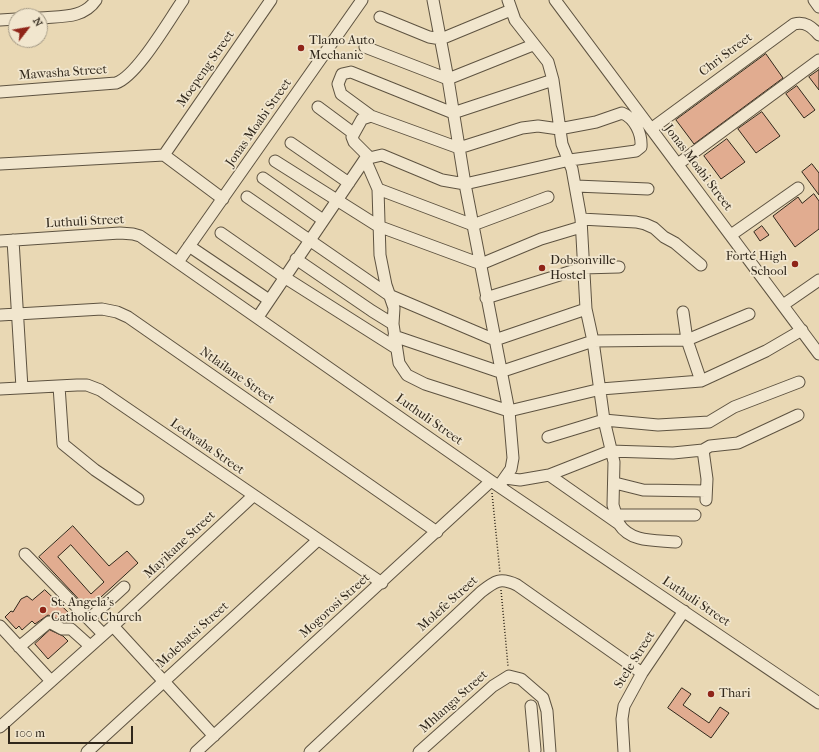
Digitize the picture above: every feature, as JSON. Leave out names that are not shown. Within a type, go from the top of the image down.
[{"type":"street","points":[[48,17],[76,15],[89,9],[96,0]]},
{"type":"street","name":"Mawasha Street","points":[[0,92],[116,84],[121,82],[134,71],[183,0]]},
{"type":"street","name":"Moepeng Street","points":[[164,155],[271,0]]},
{"type":"street","name":"Jonas Moabi Street","points":[[178,262],[362,0]]},
{"type":"street","points":[[433,0],[448,79],[458,148],[482,264],[486,298],[509,411],[513,458],[511,469],[498,482]]},
{"type":"street","name":"Jonas Moabi Street","points":[[555,0],[819,354]]},
{"type":"street","points":[[814,0],[819,7]]},
{"type":"street","points":[[380,17],[428,36],[441,39],[511,3],[515,20],[533,45],[548,62],[553,80],[559,129],[564,151],[570,160],[576,186],[581,223],[582,268],[586,309],[601,390],[604,420],[610,451],[614,462],[615,483],[613,493],[617,520]]},
{"type":"street","name":"Chri Street","points":[[651,129],[790,26],[804,23],[810,26],[819,36]]},
{"type":"street","points":[[365,47],[448,79],[533,45]]},
{"type":"street","points":[[678,164],[819,60]]},
{"type":"street","points":[[258,317],[296,259],[367,158],[382,155],[399,161],[435,178],[465,184],[570,160],[639,150],[642,147],[637,127],[630,118],[622,113],[596,122],[559,129],[538,126],[522,128],[458,148],[371,116],[341,94],[338,84],[342,74],[351,72],[453,113],[553,80]]},
{"type":"street","points":[[318,107],[353,132]]},
{"type":"street","points":[[371,116],[364,117],[353,132],[352,136],[354,142],[367,158],[378,189],[378,226],[383,275],[394,308],[393,324],[396,348],[403,370],[413,379],[509,411],[601,390],[701,381],[766,351],[802,330]]},
{"type":"street","points":[[291,143],[349,183]]},
{"type":"street","points":[[0,164],[164,155],[223,200]]},
{"type":"street","points":[[276,161],[378,226],[482,264],[581,223],[636,222],[654,228],[664,237],[675,243],[701,265]]},
{"type":"street","points":[[263,178],[323,220]]},
{"type":"street","points":[[576,186],[648,189]]},
{"type":"street","points":[[731,236],[798,188]]},
{"type":"street","points":[[378,189],[473,224],[548,197]]},
{"type":"street","points":[[247,198],[310,239],[390,295],[495,340],[586,309]]},
{"type":"street","name":"Luthuli Street","points":[[0,241],[133,234],[147,241],[684,611],[818,699]]},
{"type":"street","points":[[221,234],[284,277],[396,348]]},
{"type":"street","points":[[13,240],[22,388]]},
{"type":"street","points":[[189,246],[269,300]]},
{"type":"street","points":[[296,259],[393,324]]},
{"type":"street","points":[[486,298],[582,268],[619,266]]},
{"type":"street","points":[[783,305],[818,284]]},
{"type":"street","name":"Ntlailane Street","points":[[0,315],[102,309],[117,312],[128,317],[437,532]]},
{"type":"street","points":[[683,312],[687,340],[701,381]]},
{"type":"street","points":[[394,336],[500,372],[593,341],[687,340],[749,314]]},
{"type":"street","points":[[548,437],[604,420],[658,425],[709,422],[734,407],[799,382]]},
{"type":"street","name":"Ledwaba Street","points":[[0,389],[87,385],[100,390],[382,583]]},
{"type":"street","points":[[59,386],[63,444],[88,466],[138,499]]},
{"type":"street","points":[[498,482],[520,480],[549,474],[610,451],[673,453],[703,450],[710,446],[738,443],[798,415]]},
{"type":"street","points":[[615,483],[643,490],[706,495],[706,467],[703,450]]},
{"type":"street","points":[[549,474],[617,520],[628,534],[635,537],[676,542]]},
{"type":"street","name":"Mogorosi Street","points":[[196,752],[437,532],[498,482]]},
{"type":"street","name":"Mayikane Street","points":[[0,727],[113,626],[253,496]]},
{"type":"street","points":[[617,520],[695,515]]},
{"type":"street","name":"Molebatsi Street","points":[[87,752],[318,540]]},
{"type":"street","points":[[25,554],[103,634]]},
{"type":"street","name":"Molefe Street","points":[[310,752],[481,592],[491,584],[500,580],[517,585],[642,673]]},
{"type":"street","points":[[89,619],[124,587]]},
{"type":"street","name":"Stele Street","points":[[624,752],[622,719],[624,706],[642,673],[684,611]]},
{"type":"street","points":[[19,647],[49,622],[62,629],[71,629],[90,646]]},
{"type":"street","points":[[0,626],[50,681]]},
{"type":"street","points":[[113,626],[214,736]]},
{"type":"street","name":"Mhlanga Street","points":[[420,752],[493,686],[509,676],[521,679],[543,698],[546,703],[550,752]]},
{"type":"street","points":[[531,706],[531,721],[535,750]]},
{"type":"street","points":[[531,721],[548,720]]},
{"type":"building","points":[[766,54],[783,78],[694,144],[676,120]]},
{"type":"building","points":[[819,70],[819,90],[809,77]]},
{"type":"building","points":[[797,86],[815,110],[804,118],[786,94]]},
{"type":"building","points":[[762,112],[780,136],[756,153],[738,129]]},
{"type":"building","points":[[727,139],[745,162],[721,179],[704,156]]},
{"type":"building","points":[[812,164],[819,173],[819,195],[802,172]]},
{"type":"building","points":[[814,194],[819,201],[819,229],[795,247],[773,216],[798,197],[802,203]]},
{"type":"building","points":[[762,226],[769,235],[760,241],[754,232]]},
{"type":"building","points":[[73,526],[109,566],[127,551],[138,563],[88,609],[39,557]],"holes":[[[71,545],[104,582],[91,594],[58,557]]]},
{"type":"building","name":"St. Angela's Catholic Church","points":[[45,590],[70,614],[62,621],[48,615],[35,624],[32,621],[22,630],[19,626],[16,629],[5,617],[11,611],[13,612],[21,599],[27,596],[32,600]]},
{"type":"building","points":[[50,630],[63,636],[68,641],[48,659],[35,644]]},
{"type":"building","points":[[682,688],[691,694],[683,705],[709,723],[720,707],[729,713],[711,738],[668,708]]},
{"type":"place","name":"Tlamo Auto Mechanic","points":[[301,48]]},
{"type":"place","name":"Forté High School","points":[[795,264]]},
{"type":"place","name":"Dobsonville Hostel","points":[[542,268]]},
{"type":"place","name":"St. Angela's Catholic Church","points":[[43,610]]},
{"type":"place","name":"Thari","points":[[711,694]]}]
